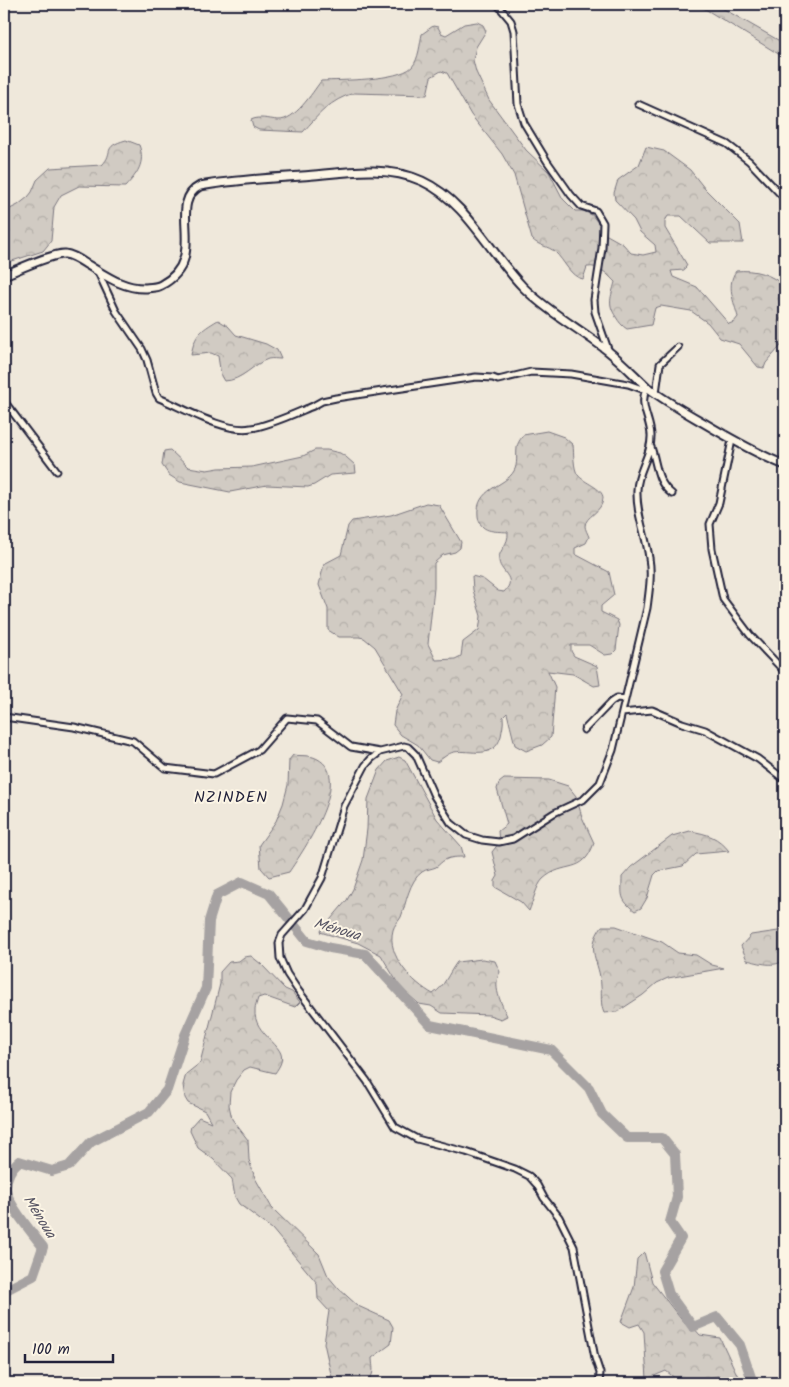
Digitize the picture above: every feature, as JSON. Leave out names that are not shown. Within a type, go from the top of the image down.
[{"type":"street","points":[[497,4],[511,20],[514,31],[518,104],[524,123],[547,161],[571,195],[581,206],[596,211],[604,224],[594,300],[595,312],[610,352]]},
{"type":"street","points":[[638,104],[727,144],[749,161],[785,199]]},
{"type":"street","points":[[4,275],[63,254],[72,256],[122,284],[133,288],[158,287],[166,282],[179,268],[186,254],[186,207],[190,194],[200,186],[358,171],[392,172],[421,181],[445,197],[466,218],[510,273],[525,288],[538,300],[610,352],[646,389]]},
{"type":"street","points":[[98,271],[116,311],[142,349],[159,398],[218,424],[233,428],[250,428],[313,406],[322,401],[476,376],[498,380],[531,372],[571,374],[628,384],[656,393],[679,409],[732,440],[785,465]]},
{"type":"street","points":[[656,393],[660,364],[678,347]]},
{"type":"street","points":[[646,389],[644,408],[651,434],[651,446],[660,481],[664,488],[672,494]]},
{"type":"street","points":[[4,401],[57,471]]},
{"type":"street","points":[[732,440],[719,503],[710,524],[712,549],[723,599],[750,635],[785,672]]},
{"type":"street","points":[[4,717],[74,727],[133,741],[165,768],[214,774],[259,750],[287,718],[317,721],[351,747],[380,752],[404,746],[413,750],[434,796],[451,823],[466,835],[482,840],[499,842],[513,839],[554,813],[584,799],[600,783],[613,750],[647,608],[650,586],[650,561],[639,518],[637,483],[651,446]]},
{"type":"street","points":[[584,730],[611,702],[617,698],[625,699]]},
{"type":"street","points":[[622,713],[652,710],[682,723],[705,730],[758,759],[785,780]]},
{"type":"street","points":[[380,752],[364,766],[347,798],[322,878],[305,909],[282,935],[279,943],[280,958],[287,974],[297,989],[367,1081],[395,1127],[417,1139],[466,1152],[515,1169],[529,1176],[537,1185],[544,1198],[559,1217],[574,1247],[595,1358],[600,1373],[599,1383]]},
{"type":"green space","points":[[697,4],[715,4],[785,44],[785,58]]},
{"type":"green space","points":[[477,22],[483,25],[486,31],[476,47],[473,60],[476,72],[489,100],[526,150],[549,172],[563,199],[575,211],[583,211],[592,215],[607,235],[623,244],[631,253],[643,255],[656,252],[655,245],[640,232],[634,220],[615,200],[614,193],[618,180],[639,165],[646,147],[664,151],[690,170],[705,189],[740,224],[743,243],[710,243],[681,216],[668,216],[665,221],[665,228],[687,265],[684,270],[671,271],[673,277],[697,287],[729,324],[738,317],[731,288],[736,271],[762,273],[780,282],[785,287],[785,341],[764,368],[758,367],[739,344],[720,338],[708,323],[691,311],[661,306],[655,308],[651,325],[627,329],[622,325],[611,308],[615,282],[609,276],[596,267],[587,267],[583,279],[578,278],[555,252],[532,239],[514,175],[502,154],[471,115],[447,73],[441,71],[431,77],[427,95],[354,93],[346,96],[326,108],[303,132],[259,130],[253,127],[251,120],[257,118],[278,120],[291,116],[308,99],[321,81],[369,79],[405,72],[412,67],[416,60],[422,34],[433,26],[438,27],[441,33],[446,35],[464,24]]},
{"type":"green space","points":[[126,140],[139,145],[141,163],[137,173],[125,187],[79,186],[61,195],[54,207],[51,241],[43,251],[12,261],[4,260],[4,212],[28,197],[37,180],[50,168],[102,165],[108,157],[111,148]]},
{"type":"green space","points":[[218,320],[228,326],[236,335],[266,344],[277,350],[281,359],[268,359],[236,378],[224,381],[221,376],[218,356],[211,353],[191,355],[194,342],[199,334]]},
{"type":"green space","points":[[547,431],[564,437],[573,445],[576,472],[602,494],[603,498],[600,507],[586,522],[585,527],[589,537],[586,543],[575,548],[575,554],[609,572],[614,595],[601,606],[601,612],[617,620],[619,625],[616,650],[612,654],[605,655],[589,645],[571,645],[571,651],[574,656],[597,666],[600,685],[594,686],[573,674],[548,671],[555,687],[551,737],[542,745],[526,751],[515,745],[507,713],[503,717],[498,744],[493,749],[481,752],[454,752],[437,762],[430,760],[418,745],[401,735],[393,725],[395,711],[403,694],[375,647],[364,638],[339,637],[328,630],[328,609],[319,585],[324,564],[341,555],[348,526],[352,521],[391,515],[426,503],[439,505],[461,542],[460,548],[455,552],[443,555],[434,563],[434,588],[428,644],[436,660],[455,659],[461,656],[463,642],[479,630],[480,624],[481,616],[473,590],[472,576],[483,579],[498,591],[504,592],[509,582],[509,578],[501,568],[499,559],[507,540],[508,532],[488,530],[482,526],[478,516],[478,507],[481,499],[514,471],[517,446],[523,435]]},
{"type":"green space","points":[[170,450],[188,467],[207,470],[252,467],[303,456],[315,450],[327,450],[340,453],[346,457],[355,465],[356,473],[330,475],[308,487],[267,485],[230,492],[180,482],[169,475],[162,465],[164,451]]},
{"type":"green space","points":[[293,755],[313,757],[325,765],[330,778],[329,794],[315,830],[289,872],[269,877],[261,868],[259,845],[276,821],[283,804],[288,785],[289,760]]},
{"type":"green space","points":[[399,757],[405,760],[437,819],[461,846],[464,857],[447,859],[436,867],[424,871],[414,881],[408,893],[401,917],[394,928],[393,949],[397,959],[410,976],[433,994],[443,984],[457,962],[482,959],[495,961],[500,972],[497,983],[498,994],[507,1016],[501,1019],[489,1015],[442,1013],[431,1006],[419,1004],[400,987],[381,955],[358,943],[320,932],[347,900],[353,889],[363,860],[368,799],[379,770],[387,761]]},
{"type":"green space","points":[[504,779],[549,780],[568,786],[576,796],[582,817],[594,843],[590,853],[579,864],[558,870],[543,879],[529,911],[521,902],[495,887],[495,881],[498,876],[492,852],[499,843],[498,831],[507,824],[497,789],[499,783]]},
{"type":"green space","points":[[690,831],[712,837],[721,842],[729,851],[696,854],[683,866],[658,871],[654,875],[647,898],[641,908],[635,911],[626,903],[622,896],[622,877],[631,867],[672,836]]},
{"type":"green space","points":[[602,926],[616,926],[662,942],[678,953],[696,955],[712,965],[724,968],[668,978],[657,983],[617,1012],[604,1013],[600,977],[594,956],[594,942]]},
{"type":"green space","points":[[785,930],[785,960],[772,964],[747,960],[741,946],[751,935]]},
{"type":"green space","points":[[251,956],[285,989],[292,992],[300,1002],[295,1007],[264,996],[258,998],[255,1009],[256,1019],[264,1033],[279,1050],[282,1056],[281,1062],[275,1073],[250,1067],[244,1070],[230,1092],[229,1105],[232,1119],[248,1140],[249,1160],[255,1178],[272,1208],[319,1254],[328,1276],[338,1288],[358,1306],[389,1320],[393,1327],[391,1344],[372,1358],[372,1375],[369,1379],[360,1383],[333,1383],[324,1343],[329,1311],[318,1299],[317,1283],[272,1229],[239,1204],[235,1197],[232,1179],[213,1159],[198,1148],[190,1131],[191,1126],[199,1117],[211,1122],[205,1111],[188,1103],[185,1098],[183,1085],[186,1074],[200,1063],[220,984],[220,972],[229,962],[239,961],[244,957]]},
{"type":"green space","points":[[644,1252],[652,1282],[684,1323],[693,1327],[700,1335],[720,1338],[741,1383],[723,1383],[718,1376],[709,1378],[705,1383],[681,1383],[666,1371],[647,1379],[644,1332],[639,1324],[630,1327],[621,1322],[634,1287],[637,1259]]},
{"type":"waterway","name":"Ménoua","points":[[4,1291],[33,1276],[43,1247],[10,1202],[7,1194],[7,1180],[14,1166],[19,1161],[52,1171],[69,1166],[91,1142],[149,1112],[167,1090],[185,1035],[206,988],[209,921],[217,895],[242,882],[269,894],[307,941],[330,948],[365,954],[430,1025],[551,1050],[589,1088],[602,1114],[627,1138],[662,1138],[675,1154],[677,1197],[670,1222],[681,1238],[662,1271],[669,1294],[693,1327],[717,1317],[740,1345],[753,1383]]},
{"type":"district","name":"NZINDEN","points":[[231,797]]}]
